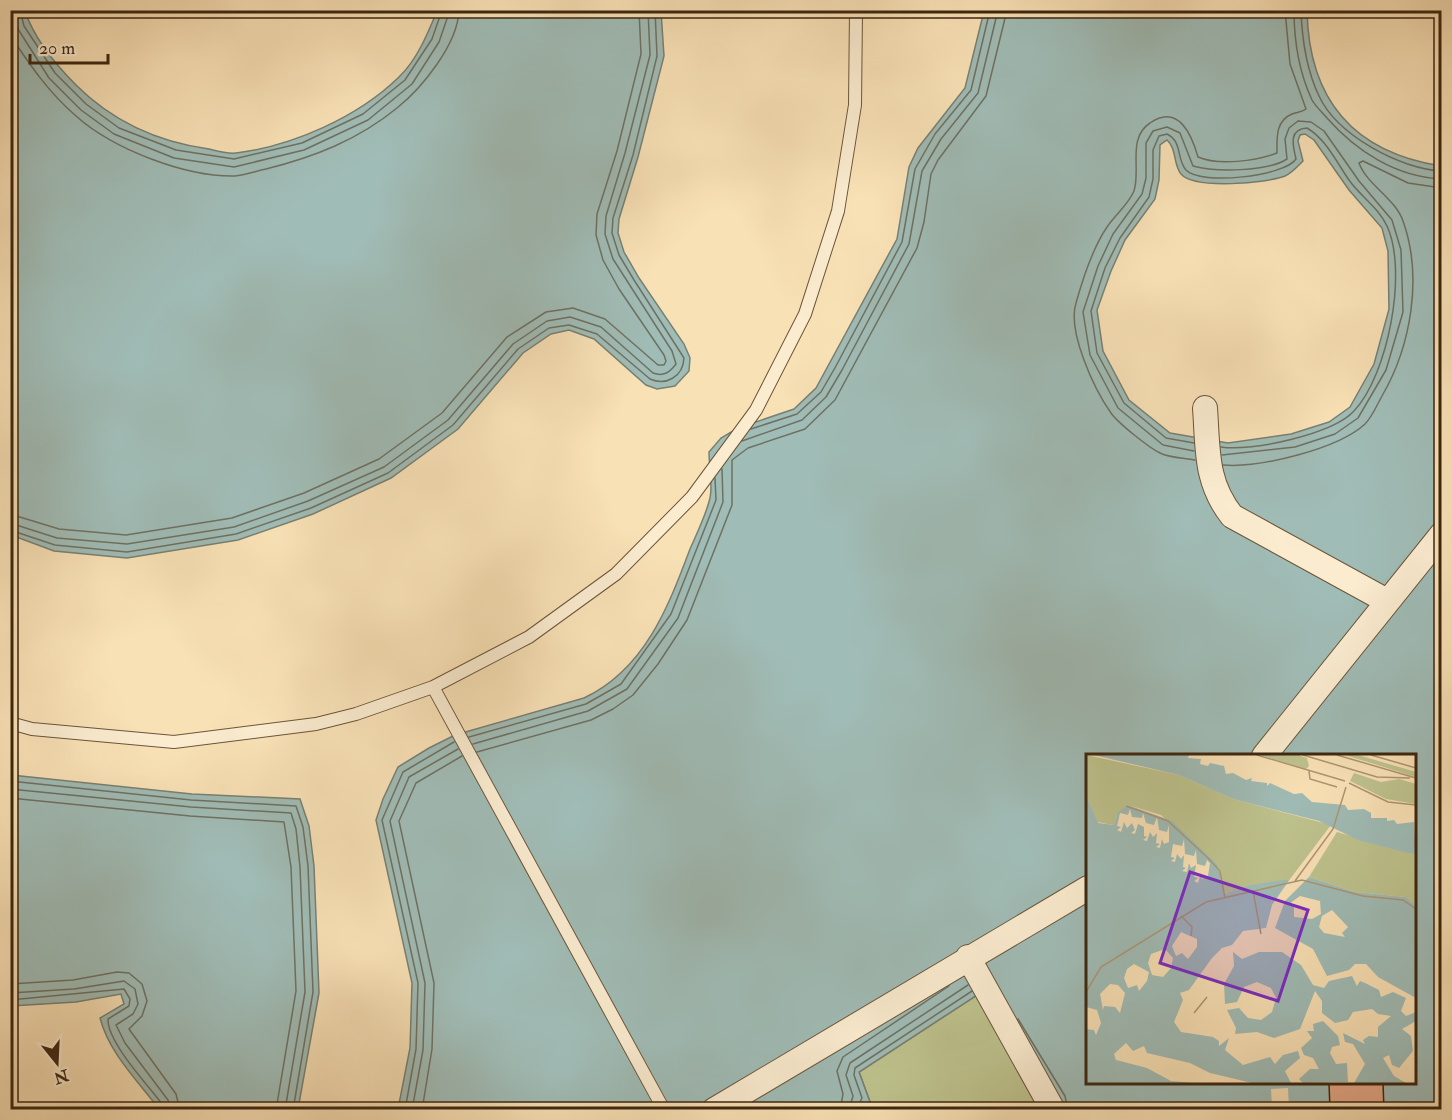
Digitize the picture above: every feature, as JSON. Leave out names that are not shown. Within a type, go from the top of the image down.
[{"type":"street","points":[[1206,414],[1210,477],[1216,493],[1232,516],[1387,601]]},
{"type":"street","points":[[1266,754],[1442,534]]},
{"type":"street","points":[[714,1110],[968,957],[1086,889]]},
{"type":"street","points":[[968,957],[1053,1110]]},
{"type":"lane","points":[[10,723],[32,729],[174,742],[316,724],[356,714],[433,687],[529,637],[616,574],[692,497],[756,410],[805,314],[838,211],[855,105],[856,10]]},
{"type":"lane","points":[[433,687],[664,1110]]},
{"type":"green space","points":[[977,995],[1047,1110],[859,1110],[870,1102],[859,1072]]},
{"type":"water","points":[[10,11],[25,11],[46,51],[76,85],[105,110],[154,135],[190,146],[233,153],[280,144],[302,136],[364,105],[399,77],[411,63],[437,11],[661,11],[664,56],[638,157],[619,219],[618,233],[624,252],[639,278],[684,344],[690,358],[689,371],[675,386],[657,389],[646,385],[594,339],[569,330],[551,334],[523,353],[458,429],[391,478],[313,514],[238,540],[127,558],[54,551],[11,535]]},
{"type":"water","points":[[984,11],[1307,11],[1316,70],[1327,95],[1342,116],[1360,134],[1383,148],[1410,159],[1441,166],[1441,1109],[1047,1109],[977,995],[859,1072],[870,1102],[859,1109],[398,1109],[410,1048],[412,983],[376,820],[398,767],[455,735],[584,698],[605,686],[638,654],[663,615],[706,511],[711,487],[709,452],[721,438],[738,428],[794,409],[816,388],[897,239],[909,167],[918,148],[965,88]],"holes":[[[1305,134],[1314,140],[1349,190],[1382,228],[1388,251],[1389,309],[1374,364],[1350,407],[1329,422],[1291,434],[1228,443],[1170,433],[1129,400],[1103,351],[1097,310],[1125,240],[1155,199],[1159,180],[1160,145],[1167,140],[1174,152],[1181,174],[1189,179],[1215,184],[1232,184],[1285,176],[1303,161],[1298,141],[1300,135]]]},
{"type":"water","points":[[11,775],[192,794],[300,799],[309,826],[314,866],[319,993],[298,1109],[159,1109],[117,1055],[104,1031],[100,1018],[124,1004],[121,994],[76,1002],[11,1006]]},
{"type":"pier","points":[[1288,1088],[1289,1108],[1272,1108],[1271,1089]]},
{"type":"building","points":[[1329,1084],[1383,1084],[1384,1110],[1330,1110]]}]
